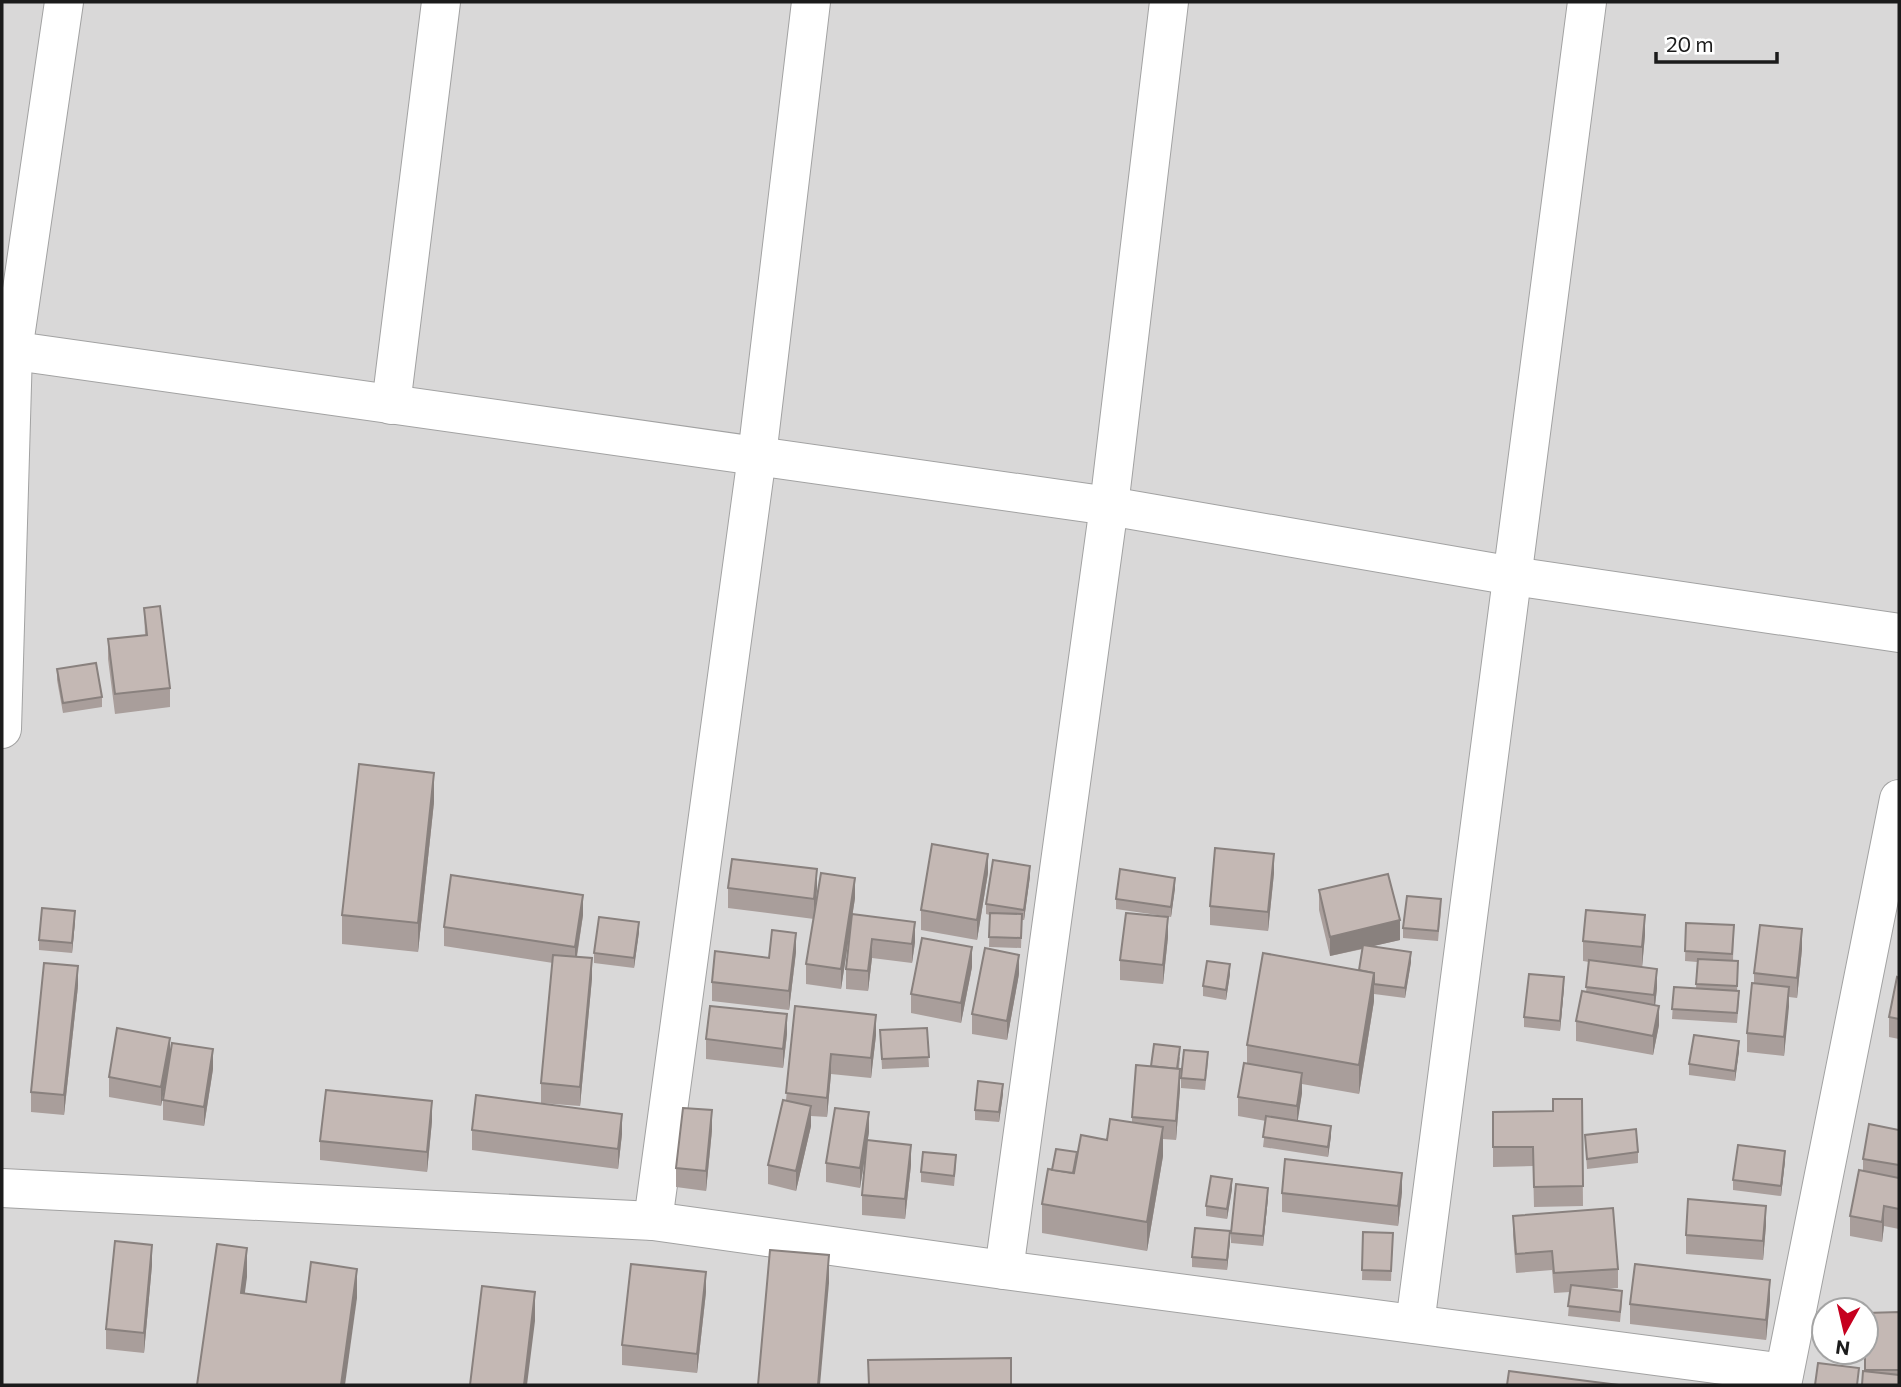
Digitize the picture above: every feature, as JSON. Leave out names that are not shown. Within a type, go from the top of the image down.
[{"type":"street","points":[[2,729],[7,350],[64,2]]},
{"type":"street","points":[[391,405],[441,2]]},
{"type":"street","points":[[653,1221],[757,456],[811,2]]},
{"type":"street","points":[[1004,1270],[1109,506],[1169,2]]},
{"type":"street","points":[[1415,1324],[1587,2]]},
{"type":"street","points":[[7,350],[1109,506],[1513,576],[1899,633]]},
{"type":"street","points":[[2,1188],[653,1221],[1415,1324],[1783,1379],[1899,799]]},
{"type":"shaded area","points":[[2,2],[1899,2],[1899,1385],[2,1385]]},
{"type":"building","points":[[160,606],[170,688],[115,694],[108,639],[147,635],[144,608]]},
{"type":"building","points":[[96,663],[102,697],[63,703],[57,669]]},
{"type":"building","points":[[359,764],[434,773],[418,923],[342,915]]},
{"type":"building","points":[[932,844],[988,854],[977,920],[921,910]]},
{"type":"building","points":[[1215,848],[1274,854],[1268,912],[1210,906]]},
{"type":"building","points":[[732,859],[817,869],[814,899],[728,888]]},
{"type":"building","points":[[993,860],[1030,866],[1024,910],[986,904]]},
{"type":"building","points":[[1120,869],[1175,878],[1171,907],[1116,899]]},
{"type":"building","points":[[821,873],[855,878],[841,969],[806,964]]},
{"type":"building","points":[[1388,874],[1400,920],[1330,937],[1319,890]]},
{"type":"building","points":[[451,875],[583,895],[575,947],[444,927]]},
{"type":"building","points":[[1407,896],[1441,899],[1438,931],[1403,928]]},
{"type":"building","points":[[42,908],[75,911],[72,943],[39,940]]},
{"type":"building","points":[[1586,910],[1645,915],[1642,947],[1583,941]]},
{"type":"building","points":[[990,913],[1022,914],[1021,938],[989,937]]},
{"type":"building","points":[[1126,913],[1168,917],[1163,965],[1120,960]]},
{"type":"building","points":[[852,914],[915,922],[912,944],[872,939],[868,971],[846,969]]},
{"type":"building","points":[[599,917],[639,922],[634,958],[594,953]]},
{"type":"building","points":[[1686,923],[1734,925],[1732,954],[1685,951]]},
{"type":"building","points":[[1760,925],[1802,929],[1797,978],[1754,973]]},
{"type":"building","points":[[772,930],[796,933],[789,991],[712,982],[715,951],[769,958]]},
{"type":"building","points":[[922,938],[972,947],[961,1003],[911,994]]},
{"type":"building","points":[[1363,945],[1411,952],[1405,988],[1374,984],[1374,973],[1359,970]]},
{"type":"building","points":[[985,948],[1019,955],[1007,1021],[972,1014]]},
{"type":"building","points":[[1263,953],[1374,973],[1359,1065],[1247,1045]]},
{"type":"building","points":[[553,955],[592,958],[580,1087],[541,1083]]},
{"type":"building","points":[[1698,959],[1738,961],[1737,986],[1696,984]]},
{"type":"building","points":[[1589,960],[1657,969],[1654,995],[1586,987]]},
{"type":"building","points":[[1207,961],[1230,964],[1226,990],[1203,986]]},
{"type":"building","points":[[44,963],[78,966],[64,1095],[31,1092]]},
{"type":"building","points":[[1529,974],[1564,977],[1560,1021],[1524,1017]]},
{"type":"building","points":[[1897,977],[1899,978],[1899,1019],[1889,1017]]},
{"type":"building","points":[[1752,983],[1789,987],[1784,1037],[1747,1033]]},
{"type":"building","points":[[1674,987],[1739,991],[1737,1013],[1672,1009]]},
{"type":"building","points":[[1582,991],[1659,1006],[1653,1036],[1576,1021]]},
{"type":"building","points":[[710,1006],[787,1014],[783,1049],[706,1039]]},
{"type":"building","points":[[795,1006],[876,1015],[871,1058],[831,1054],[827,1098],[786,1093]]},
{"type":"building","points":[[117,1028],[170,1038],[161,1087],[109,1077]]},
{"type":"building","points":[[927,1028],[929,1057],[882,1059],[880,1030]]},
{"type":"building","points":[[1694,1035],[1739,1041],[1735,1071],[1689,1064]]},
{"type":"building","points":[[172,1043],[213,1049],[204,1107],[163,1100]]},
{"type":"building","points":[[1154,1044],[1180,1047],[1177,1069],[1151,1066]]},
{"type":"building","points":[[1184,1050],[1208,1052],[1205,1080],[1181,1078]]},
{"type":"building","points":[[1244,1063],[1302,1073],[1297,1106],[1238,1097]]},
{"type":"building","points":[[1136,1065],[1180,1069],[1176,1121],[1132,1117]]},
{"type":"building","points":[[978,1081],[1003,1084],[999,1112],[975,1110]]},
{"type":"building","points":[[326,1090],[432,1101],[427,1152],[320,1141]]},
{"type":"building","points":[[476,1095],[622,1114],[618,1149],[472,1130]]},
{"type":"building","points":[[1553,1099],[1582,1099],[1583,1186],[1534,1187],[1533,1147],[1493,1147],[1493,1112],[1553,1111]]},
{"type":"building","points":[[783,1100],[811,1106],[796,1171],[768,1165]]},
{"type":"building","points":[[683,1108],[712,1110],[706,1171],[676,1168]]},
{"type":"building","points":[[835,1108],[869,1112],[860,1168],[826,1163]]},
{"type":"building","points":[[1266,1116],[1331,1126],[1328,1147],[1263,1137]]},
{"type":"building","points":[[1110,1119],[1163,1127],[1147,1222],[1042,1204],[1048,1169],[1074,1173],[1081,1135],[1107,1140]]},
{"type":"building","points":[[1869,1124],[1899,1130],[1899,1165],[1863,1159]]},
{"type":"building","points":[[1636,1129],[1638,1152],[1587,1159],[1585,1135]]},
{"type":"building","points":[[867,1140],[911,1145],[905,1199],[862,1195]]},
{"type":"building","points":[[1738,1145],[1785,1151],[1781,1186],[1733,1180]]},
{"type":"building","points":[[1056,1149],[1077,1152],[1073,1173],[1052,1170]]},
{"type":"building","points":[[923,1152],[956,1155],[954,1176],[921,1172]]},
{"type":"building","points":[[1285,1159],[1402,1173],[1398,1206],[1282,1193]]},
{"type":"building","points":[[1859,1170],[1899,1178],[1899,1209],[1884,1206],[1882,1222],[1850,1216]]},
{"type":"building","points":[[1211,1176],[1232,1179],[1227,1209],[1206,1206]]},
{"type":"building","points":[[1236,1184],[1268,1188],[1263,1236],[1231,1233]]},
{"type":"building","points":[[1688,1199],[1766,1206],[1763,1241],[1686,1235]]},
{"type":"building","points":[[1613,1208],[1618,1269],[1554,1273],[1552,1251],[1516,1254],[1513,1216]]},
{"type":"building","points":[[1195,1228],[1230,1231],[1227,1260],[1192,1257]]},
{"type":"building","points":[[1363,1232],[1393,1233],[1391,1271],[1362,1270]]},
{"type":"building","points":[[115,1241],[152,1245],[144,1333],[106,1329]]},
{"type":"building","points":[[217,1244],[247,1248],[241,1293],[306,1302],[311,1262],[357,1269],[341,1385],[197,1385]]},
{"type":"building","points":[[770,1250],[829,1255],[818,1385],[758,1385]]},
{"type":"building","points":[[631,1264],[706,1272],[697,1354],[622,1345]]},
{"type":"building","points":[[1635,1264],[1770,1280],[1766,1320],[1630,1304]]},
{"type":"building","points":[[1571,1285],[1622,1291],[1620,1312],[1568,1306]]},
{"type":"building","points":[[482,1286],[535,1292],[524,1385],[470,1385]]},
{"type":"building","points":[[1899,1312],[1899,1370],[1865,1370],[1865,1366],[1880,1366],[1880,1313]]},
{"type":"building","points":[[1011,1358],[1011,1385],[869,1385],[868,1360]]},
{"type":"building","points":[[1818,1366],[1859,1368],[1857,1385],[1815,1385]]},
{"type":"building","points":[[1509,1371],[1619,1385],[1507,1385]]},
{"type":"building","points":[[1863,1371],[1899,1375],[1899,1385],[1862,1385]]}]
